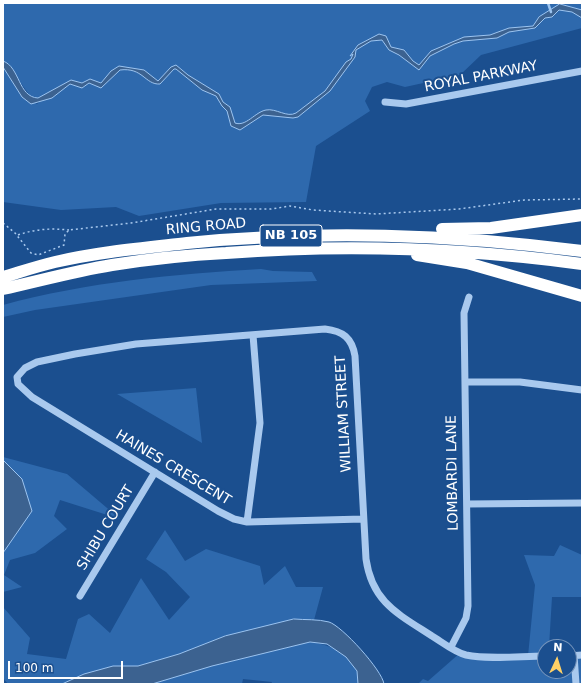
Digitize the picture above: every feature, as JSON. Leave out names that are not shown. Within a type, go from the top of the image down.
[{"type":"highway","points":[[309,235],[367,229],[491,228],[582,216]]},
{"type":"highway","name":"RING ROAD","points":[[3,277],[55,262],[92,255],[222,240],[309,235],[375,234],[472,238],[582,251]]},
{"type":"highway","name":"RING ROAD","points":[[3,289],[113,265],[195,255],[250,251],[350,247],[434,249],[582,264]]},
{"type":"highway","points":[[250,251],[416,255],[467,263],[582,296]]},
{"type":"street","name":"ROYAL PARKWAY","points":[[386,102],[406,104],[582,71]]},
{"type":"street","name":"LOMBARDI LANE","points":[[451,647],[466,618],[468,606],[464,313],[469,297]]},
{"type":"street","name":"WILLIAM STREET","points":[[17,377],[31,364],[52,358],[136,344],[325,329],[335,330],[346,335],[353,346],[355,356],[363,519],[367,566],[371,580],[381,598],[395,612],[460,653],[474,656],[537,656]]},
{"type":"street","points":[[247,522],[260,423],[253,335]]},
{"type":"street","name":"HAINES CRESCENT","points":[[17,377],[18,384],[25,393],[218,511],[234,519],[247,522],[363,519]]},
{"type":"street","points":[[465,382],[520,382],[582,390]]},
{"type":"street","name":"SHIBU COURT","points":[[80,596],[155,472]]},
{"type":"street","points":[[467,504],[582,503]]},
{"type":"path","points":[[17,235],[29,231],[54,228],[69,230],[131,223],[216,209],[271,209],[290,206],[313,210],[376,214],[459,209],[524,200],[582,199]]},
{"type":"path","points":[[3,223],[17,235],[31,253],[38,255],[64,245],[65,234],[69,230]]},
{"type":"shaded area","points":[[3,3],[582,3],[582,28],[481,55],[460,75],[405,87],[387,82],[372,87],[365,101],[370,111],[316,146],[306,202],[221,203],[139,216],[116,207],[61,210],[3,202],[3,67],[18,91],[37,104],[53,90],[38,98],[30,96],[6,62],[3,61]]},
{"type":"shaded area","points":[[560,4],[582,10],[582,18],[572,12],[559,10],[552,17],[545,18],[535,28],[509,32],[497,38],[463,41],[454,44],[430,56],[419,70],[399,55],[389,50],[382,40],[371,41],[356,50],[355,57],[330,91],[298,117],[293,118],[263,115],[240,130],[231,126],[227,111],[216,96],[202,90],[176,69],[174,69],[160,84],[151,82],[134,71],[120,70],[101,88],[89,83],[82,88],[70,84],[52,98],[31,104],[22,97],[3,67],[3,61],[9,64],[26,93],[38,98],[71,80],[82,83],[90,79],[101,83],[111,71],[119,66],[144,70],[158,81],[171,67],[176,65],[188,75],[219,94],[223,102],[230,107],[235,123],[239,124],[266,110],[274,110],[285,114],[296,113],[325,91],[346,62],[351,59],[353,54],[350,56],[358,45],[379,34],[386,36],[391,47],[404,50],[413,61],[419,65],[431,51],[464,37],[490,35],[509,28],[533,26],[539,17]]},
{"type":"shaded area","points":[[261,269],[273,271],[312,272],[317,281],[211,285],[35,310],[3,317],[3,305],[67,290],[131,280]]},
{"type":"shaded area","points":[[196,388],[202,443],[117,394]]},
{"type":"shaded area","points":[[3,457],[67,474],[120,519],[60,500],[54,516],[67,529],[35,553],[10,560],[4,575],[22,587],[3,592],[3,553],[5,551],[22,479],[3,460]]},
{"type":"shaded area","points":[[3,460],[22,479],[32,511],[3,553]]},
{"type":"shaded area","points":[[165,530],[185,561],[206,549],[260,566],[264,585],[285,566],[296,587],[323,587],[314,620],[294,619],[225,636],[179,654],[138,666],[113,666],[84,674],[62,684],[8,684],[3,678],[3,607],[30,638],[27,654],[66,659],[78,619],[89,614],[110,633],[141,578],[169,620],[190,597],[166,572],[146,559]]},
{"type":"shaded area","points":[[560,545],[582,555],[582,597],[552,597],[549,639],[537,639],[537,679],[577,679],[577,655],[582,655],[582,684],[418,684],[423,679],[428,681],[460,653],[528,656],[535,585],[524,555],[554,556]]},
{"type":"shaded area","points":[[294,619],[325,621],[335,625],[361,649],[382,677],[384,684],[358,684],[357,671],[346,657],[327,644],[310,642],[212,666],[152,684],[62,684],[84,674],[113,666],[138,666],[179,654],[225,636]]},
{"type":"shaded area","points":[[310,642],[331,647],[344,654],[354,665],[357,671],[358,684],[271,684],[272,682],[243,679],[242,684],[152,684],[212,666]]},
{"type":"waterway","points":[[548,3],[551,12]]}]
